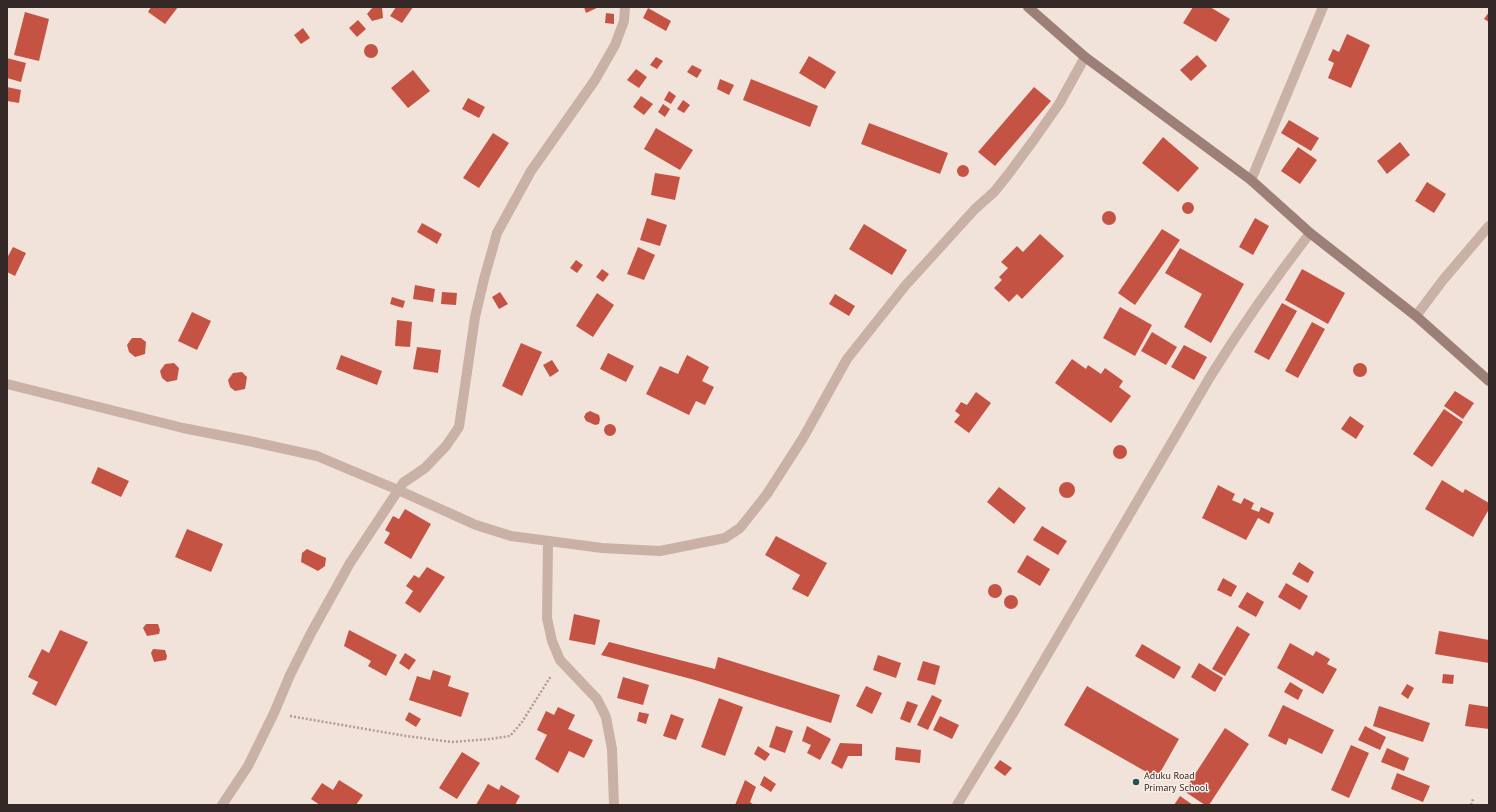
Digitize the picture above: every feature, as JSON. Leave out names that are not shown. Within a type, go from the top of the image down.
[{"type":"street","points":[[222,805],[248,766],[274,713],[290,675],[343,576],[403,483],[425,468],[446,446],[459,426],[475,317],[497,233],[531,171],[595,80],[615,45],[624,21],[625,7]]},
{"type":"street","points":[[1028,7],[1085,57],[1251,180],[1310,233],[1416,316],[1489,381]]},
{"type":"street","points":[[1251,180],[1323,7]]},
{"type":"street","points":[[7,384],[183,428],[249,440],[317,456],[476,525],[511,536],[602,548],[660,551],[725,538],[740,528],[767,494],[803,438],[847,359],[905,286],[975,209],[994,192],[1007,176],[1060,104],[1085,57]]},
{"type":"street","points":[[1416,316],[1443,280],[1489,226]]},
{"type":"street","points":[[957,805],[1015,710],[1210,377],[1243,324],[1310,233]]},
{"type":"street","points":[[548,542],[547,618],[552,641],[560,660],[597,699],[606,717],[612,748],[614,805]]},
{"type":"path","points":[[274,713],[406,736],[452,742],[490,740],[510,736],[522,722],[560,660]]},
{"type":"path","points":[[1471,805],[1473,799]]},
{"type":"building","points":[[151,7],[178,7],[165,24],[148,12]]},
{"type":"building","points":[[373,7],[382,7],[383,18],[372,21],[367,14]]},
{"type":"building","points":[[396,7],[413,7],[402,23],[390,16]]},
{"type":"building","points":[[584,7],[599,7],[586,13]]},
{"type":"building","points":[[1193,7],[1210,7],[1230,19],[1216,42],[1183,23]]},
{"type":"building","points":[[648,8],[671,21],[666,31],[643,18]]},
{"type":"building","points":[[25,12],[49,19],[39,61],[14,55]]},
{"type":"building","points":[[1489,12],[1489,22],[1484,19]]},
{"type":"building","points":[[606,13],[614,14],[614,24],[605,23]]},
{"type":"building","points":[[358,20],[366,29],[357,37],[349,28]]},
{"type":"building","points":[[303,28],[310,38],[301,44],[294,35]]},
{"type":"building","points":[[1347,34],[1370,45],[1351,88],[1328,78],[1334,63],[1328,60],[1333,49],[1339,52]]},
{"type":"building","points":[[371,44],[376,46],[378,51],[376,56],[371,58],[366,56],[364,51],[366,46]]},
{"type":"building","points":[[1197,55],[1207,66],[1191,81],[1180,70]]},
{"type":"building","points":[[809,56],[836,72],[825,89],[799,73]]},
{"type":"building","points":[[656,57],[663,61],[657,69],[650,65]]},
{"type":"building","points":[[7,58],[26,63],[21,82],[7,78]]},
{"type":"building","points":[[692,65],[702,70],[697,78],[687,72]]},
{"type":"building","points":[[636,69],[647,77],[639,88],[627,80]]},
{"type":"building","points":[[413,70],[430,91],[408,108],[391,88]]},
{"type":"building","points":[[720,79],[734,85],[729,95],[717,89]]},
{"type":"building","points":[[751,79],[818,106],[810,127],[743,100]]},
{"type":"building","points":[[7,87],[21,90],[19,103],[7,101]]},
{"type":"building","points":[[1034,87],[1051,101],[995,166],[978,152]]},
{"type":"building","points":[[669,91],[676,96],[671,104],[664,100]]},
{"type":"building","points":[[641,96],[653,104],[644,115],[633,107]]},
{"type":"building","points":[[468,98],[485,107],[479,118],[462,109]]},
{"type":"building","points":[[683,100],[690,105],[684,113],[677,109]]},
{"type":"building","points":[[663,104],[670,109],[665,117],[658,112]]},
{"type":"building","points":[[1289,120],[1319,138],[1311,151],[1281,133]]},
{"type":"building","points":[[869,123],[948,153],[940,174],[861,144]]},
{"type":"building","points":[[656,128],[693,150],[680,170],[644,149]]},
{"type":"building","points":[[493,133],[509,143],[479,188],[463,178]]},
{"type":"building","points":[[1163,137],[1199,168],[1178,192],[1142,163]]},
{"type":"building","points":[[1400,142],[1410,155],[1387,174],[1377,161]]},
{"type":"building","points":[[1298,147],[1317,160],[1300,184],[1281,171]]},
{"type":"building","points":[[961,165],[965,165],[969,171],[965,177],[961,177],[957,173],[957,169]]},
{"type":"building","points":[[655,173],[680,177],[675,200],[651,195]]},
{"type":"building","points":[[1427,182],[1446,194],[1434,213],[1415,201]]},
{"type":"building","points":[[1188,202],[1192,204],[1194,208],[1192,212],[1188,214],[1184,212],[1182,208],[1184,204]]},
{"type":"building","points":[[1109,211],[1114,213],[1116,218],[1114,223],[1109,225],[1104,223],[1102,218],[1104,213]]},
{"type":"building","points":[[647,218],[667,225],[660,246],[640,240]]},
{"type":"building","points":[[1255,218],[1269,226],[1253,255],[1239,247]]},
{"type":"building","points":[[422,223],[442,234],[437,244],[417,232]]},
{"type":"building","points":[[864,224],[907,250],[892,275],[849,249]]},
{"type":"building","points":[[1162,229],[1180,240],[1135,305],[1118,293]]},
{"type":"building","points":[[1040,234],[1064,256],[1022,299],[1017,294],[1009,302],[994,288],[1002,280],[999,277],[1008,268],[1001,262],[1017,246],[1023,252]]},
{"type":"building","points":[[13,247],[26,253],[15,276],[7,272],[7,258]]},
{"type":"building","points":[[638,247],[655,255],[644,280],[627,274]]},
{"type":"building","points":[[1180,248],[1244,284],[1211,343],[1184,327],[1202,294],[1165,273]]},
{"type":"building","points":[[576,260],[583,265],[577,273],[570,268]]},
{"type":"building","points":[[602,269],[609,274],[603,282],[596,277]]},
{"type":"building","points":[[1302,269],[1345,293],[1328,324],[1285,300]]},
{"type":"building","points":[[415,285],[435,289],[433,302],[413,299]]},
{"type":"building","points":[[442,292],[457,293],[456,305],[441,304]]},
{"type":"building","points":[[500,292],[508,304],[499,309],[492,297]]},
{"type":"building","points":[[597,293],[614,305],[593,337],[576,326]]},
{"type":"building","points":[[835,294],[855,306],[849,316],[829,304]]},
{"type":"building","points":[[392,297],[405,301],[403,308],[390,304]]},
{"type":"building","points":[[1282,303],[1297,311],[1269,360],[1254,352]]},
{"type":"building","points":[[1120,307],[1152,325],[1135,356],[1103,338]]},
{"type":"building","points":[[192,312],[211,321],[197,350],[178,341]]},
{"type":"building","points":[[397,320],[412,322],[410,347],[395,346]]},
{"type":"building","points":[[1312,322],[1325,329],[1298,378],[1285,371]]},
{"type":"building","points":[[1152,332],[1177,347],[1166,365],[1141,351]]},
{"type":"building","points":[[132,338],[141,338],[146,342],[145,354],[135,357],[129,352],[127,345]]},
{"type":"building","points":[[521,343],[542,352],[522,396],[502,386]]},
{"type":"building","points":[[1184,345],[1207,357],[1194,380],[1171,367]]},
{"type":"building","points":[[417,347],[441,350],[438,373],[413,369]]},
{"type":"building","points":[[608,353],[634,366],[626,382],[600,369]]},
{"type":"building","points":[[341,355],[382,371],[377,385],[336,369]]},
{"type":"building","points":[[687,355],[709,367],[702,381],[714,387],[705,405],[696,401],[689,415],[646,394],[660,366],[678,374]]},
{"type":"building","points":[[1072,359],[1086,369],[1088,365],[1101,374],[1105,368],[1123,381],[1119,387],[1131,396],[1111,423],[1055,383]]},
{"type":"building","points":[[552,360],[559,371],[550,377],[543,365]]},
{"type":"building","points":[[174,363],[179,368],[177,380],[167,382],[162,378],[160,371],[165,364]]},
{"type":"building","points":[[1360,363],[1365,365],[1367,370],[1365,375],[1360,377],[1355,375],[1353,370],[1355,365]]},
{"type":"building","points":[[242,372],[247,377],[245,389],[235,391],[230,387],[228,380],[233,373]]},
{"type":"building","points":[[1455,391],[1474,403],[1463,419],[1444,406]]},
{"type":"building","points":[[976,392],[991,403],[969,433],[954,422],[960,415],[955,411],[961,402],[967,405]]},
{"type":"building","points":[[1444,409],[1463,422],[1432,467],[1413,454]]},
{"type":"building","points":[[590,411],[599,415],[599,424],[595,425],[586,421],[584,417],[586,413]]},
{"type":"building","points":[[1350,416],[1364,426],[1356,439],[1341,429]]},
{"type":"building","points":[[612,424],[615,425],[615,435],[608,436],[605,435],[604,428],[605,425]]},
{"type":"building","points":[[1120,445],[1125,447],[1127,452],[1125,457],[1120,459],[1115,457],[1113,452],[1115,447]]},
{"type":"building","points":[[98,467],[129,481],[121,497],[91,483]]},
{"type":"building","points":[[1442,480],[1463,493],[1465,489],[1489,503],[1489,509],[1473,537],[1425,509]]},
{"type":"building","points":[[1064,482],[1070,482],[1075,487],[1073,496],[1070,498],[1064,498],[1059,493],[1059,487]]},
{"type":"building","points":[[1218,485],[1235,494],[1232,500],[1241,504],[1244,498],[1254,503],[1251,509],[1259,512],[1261,507],[1274,513],[1269,524],[1258,518],[1246,540],[1202,518]]},
{"type":"building","points":[[999,487],[1026,508],[1014,524],[987,502]]},
{"type":"building","points":[[405,509],[431,524],[411,559],[384,543],[390,533],[385,530],[393,516],[399,519]]},
{"type":"building","points":[[1042,526],[1067,541],[1058,555],[1033,540]]},
{"type":"building","points":[[187,529],[223,544],[211,572],[175,557]]},
{"type":"building","points":[[776,536],[827,563],[808,597],[792,589],[800,575],[765,555]]},
{"type":"building","points":[[307,549],[326,558],[325,566],[318,571],[301,562],[302,553]]},
{"type":"building","points":[[1027,555],[1050,569],[1040,586],[1017,572]]},
{"type":"building","points":[[1299,562],[1314,572],[1308,583],[1292,574]]},
{"type":"building","points":[[427,567],[445,577],[420,613],[405,603],[413,591],[406,586],[414,575],[419,578]]},
{"type":"building","points":[[1223,578],[1237,586],[1231,597],[1217,590]]},
{"type":"building","points":[[1286,583],[1308,596],[1300,610],[1278,597]]},
{"type":"building","points":[[995,584],[1000,586],[1002,591],[1000,596],[995,598],[990,596],[988,591],[990,586]]},
{"type":"building","points":[[1247,592],[1264,602],[1256,617],[1238,607]]},
{"type":"building","points":[[1011,595],[1016,597],[1018,602],[1016,607],[1011,609],[1006,607],[1004,602],[1006,597]]},
{"type":"building","points":[[574,614],[600,620],[595,645],[569,640]]},
{"type":"building","points":[[146,624],[158,624],[160,630],[159,634],[147,636],[143,628]]},
{"type":"building","points":[[1237,626],[1250,634],[1225,676],[1212,669]]},
{"type":"building","points":[[60,630],[88,642],[56,706],[32,694],[38,682],[28,677],[42,649],[49,653]]},
{"type":"building","points":[[349,630],[397,655],[386,676],[368,666],[371,661],[344,646]]},
{"type":"building","points":[[1439,631],[1489,640],[1489,663],[1435,654]]},
{"type":"building","points":[[609,642],[715,669],[718,657],[840,695],[831,723],[695,680],[601,655]]},
{"type":"building","points":[[1290,643],[1313,656],[1316,651],[1330,659],[1327,664],[1337,669],[1323,694],[1277,668]]},
{"type":"building","points":[[1142,644],[1181,667],[1174,679],[1135,656]]},
{"type":"building","points":[[153,649],[165,650],[167,656],[166,660],[154,662],[151,653]]},
{"type":"building","points":[[405,653],[416,660],[409,670],[399,663]]},
{"type":"building","points":[[878,655],[901,663],[896,678],[873,670]]},
{"type":"building","points":[[923,661],[940,666],[935,685],[917,680]]},
{"type":"building","points":[[1199,663],[1223,678],[1215,692],[1191,677]]},
{"type":"building","points":[[433,670],[451,676],[448,686],[469,693],[461,717],[409,700],[417,676],[430,680]]},
{"type":"building","points":[[1443,674],[1454,675],[1453,684],[1442,683]]},
{"type":"building","points":[[623,677],[649,685],[643,705],[617,698]]},
{"type":"building","points":[[1290,682],[1303,690],[1298,700],[1284,692]]},
{"type":"building","points":[[1407,684],[1414,688],[1408,699],[1401,694]]},
{"type":"building","points":[[866,686],[882,693],[872,714],[856,706]]},
{"type":"building","points":[[1087,686],[1179,739],[1157,778],[1064,725]]},
{"type":"building","points":[[932,695],[942,700],[928,730],[917,725]]},
{"type":"building","points":[[719,698],[743,707],[725,756],[701,747]]},
{"type":"building","points":[[907,701],[918,705],[910,723],[900,719]]},
{"type":"building","points":[[1469,704],[1489,707],[1489,729],[1465,726]]},
{"type":"building","points":[[1283,705],[1334,730],[1322,754],[1289,738],[1286,745],[1268,736]]},
{"type":"building","points":[[1379,706],[1430,723],[1423,742],[1373,726]]},
{"type":"building","points":[[558,707],[575,715],[568,729],[593,740],[584,758],[569,751],[558,773],[535,759],[547,735],[537,730],[546,711],[554,715]]},
{"type":"building","points":[[409,712],[421,719],[416,727],[405,720]]},
{"type":"building","points":[[639,712],[649,714],[646,724],[637,721]]},
{"type":"building","points":[[671,714],[684,719],[676,740],[663,736]]},
{"type":"building","points":[[940,716],[959,725],[952,739],[933,730]]},
{"type":"building","points":[[776,726],[793,731],[785,753],[769,747]]},
{"type":"building","points":[[807,726],[831,739],[820,760],[807,753],[811,745],[802,741]]},
{"type":"building","points":[[1365,726],[1386,737],[1380,750],[1358,740]]},
{"type":"building","points":[[1225,728],[1249,744],[1209,805],[1205,805],[1184,791]]},
{"type":"building","points":[[840,743],[862,744],[862,756],[848,756],[842,769],[831,763]]},
{"type":"building","points":[[1351,745],[1369,753],[1349,798],[1331,790]]},
{"type":"building","points":[[758,746],[770,754],[765,761],[754,754]]},
{"type":"building","points":[[896,747],[921,750],[920,763],[895,760]]},
{"type":"building","points":[[1387,748],[1409,758],[1404,771],[1381,762]]},
{"type":"building","points":[[462,752],[480,763],[457,799],[439,788]]},
{"type":"building","points":[[1000,760],[1012,768],[1005,776],[994,768]]},
{"type":"building","points":[[1397,773],[1430,786],[1423,802],[1391,789]]},
{"type":"building","points":[[764,776],[776,784],[771,792],[760,785]]},
{"type":"building","points":[[339,780],[363,795],[356,805],[320,805],[311,799],[322,783],[333,790]]},
{"type":"building","points":[[745,780],[756,787],[750,802],[754,805],[735,805]]},
{"type":"building","points":[[488,784],[499,790],[501,785],[520,796],[515,805],[476,805]]},
{"type":"building","points":[[1180,796],[1193,805],[1174,805]]},
{"type":"place","name":"Aduku Road Primary School","points":[[1136,782]]}]
